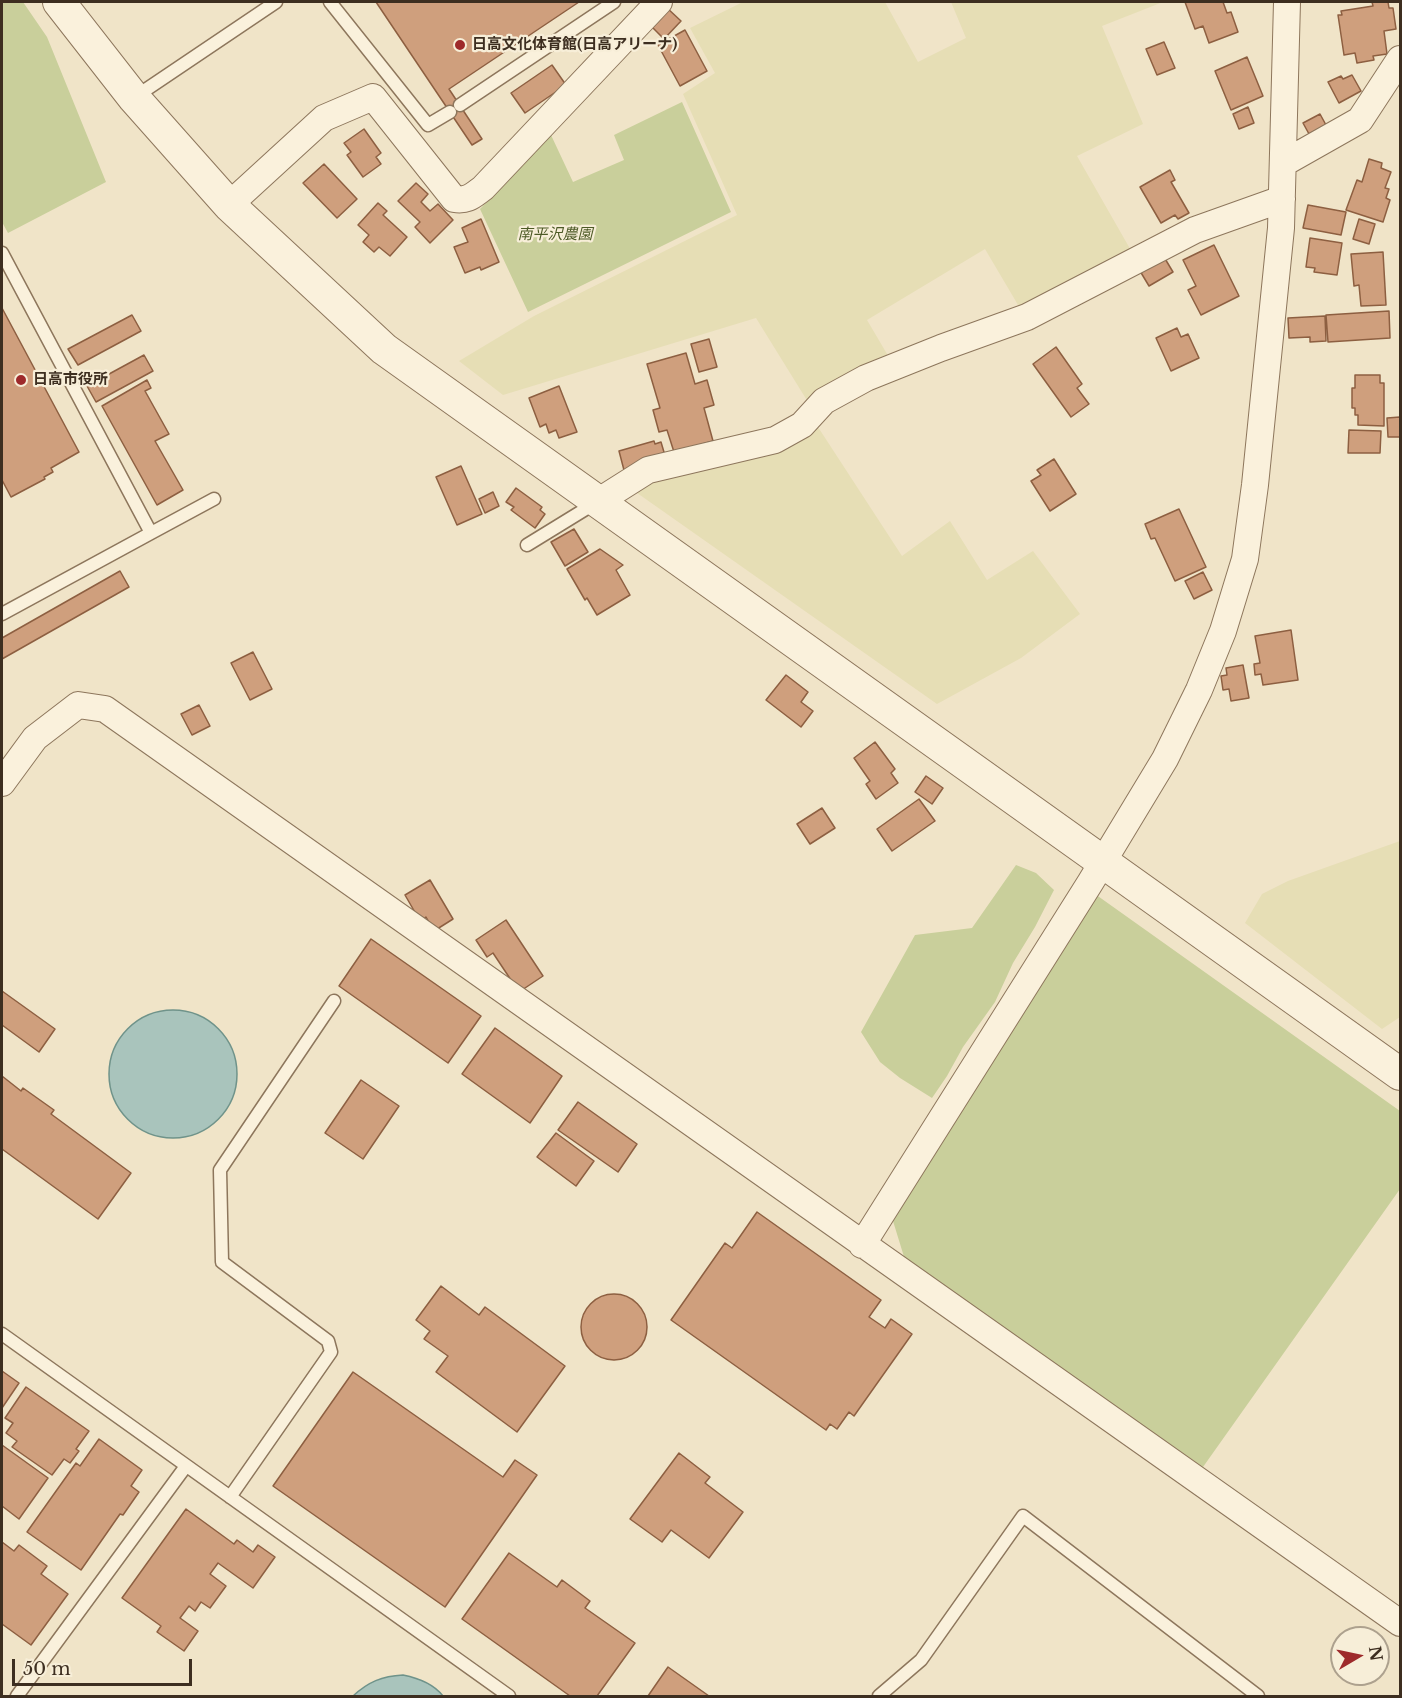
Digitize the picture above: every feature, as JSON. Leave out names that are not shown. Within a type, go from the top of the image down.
[{"type":"street","points":[[60,2],[134,98],[229,205],[384,349],[1401,1074]]},
{"type":"street","points":[[229,205],[324,118],[373,97],[454,199],[463,200],[471,197],[483,188],[659,2]]},
{"type":"street","points":[[862,1245],[1165,759],[1223,631],[1245,559],[1281,228],[1287,2]]},
{"type":"street","points":[[1284,163],[1360,120],[1401,59]]},
{"type":"street","points":[[599,501],[648,470],[775,440],[802,425],[824,401],[866,378],[1027,317],[1195,230],[1282,199]]},
{"type":"street","points":[[4,772],[35,738],[78,705],[105,710],[1401,1623]]},
{"type":"lane","points":[[134,98],[276,2]]},
{"type":"lane","points":[[330,2],[428,125],[614,2]]},
{"type":"lane","points":[[2,253],[151,533]]},
{"type":"lane","points":[[2,614],[214,499]]},
{"type":"lane","points":[[527,545],[599,501]]},
{"type":"lane","points":[[230,1497],[331,1352],[328,1341],[222,1262],[220,1170],[334,1001]]},
{"type":"lane","points":[[2,1334],[509,1696]]},
{"type":"lane","points":[[17,1696],[186,1466]]},
{"type":"lane","points":[[879,1696],[921,1660],[1023,1516],[1258,1696]]},
{"type":"shaded area","points":[[743,2],[885,2],[918,62],[966,38],[951,2],[1163,2],[1102,26],[1143,124],[1077,156],[1133,254],[1021,310],[985,249],[867,320],[890,359],[808,402],[756,318],[503,395],[459,361],[534,316],[737,215],[683,94],[715,73],[690,28]]},
{"type":"shaded area","points":[[816,424],[902,556],[950,521],[987,580],[1033,551],[1080,614],[1021,658],[937,704],[630,488]]},
{"type":"shaded area","points":[[1400,841],[1400,1017],[1382,1029],[1245,923],[1262,894],[1288,881]]},
{"type":"green space","points":[[2,2],[23,2],[47,37],[106,182],[8,233],[2,222]]},
{"type":"green space","name":"南平沢農園","points":[[682,102],[731,212],[528,312],[480,209],[551,135],[573,182],[624,160],[614,135]]},
{"type":"green space","points":[[1016,865],[1036,873],[1054,890],[1013,963],[995,1002],[963,1047],[932,1098],[880,1062],[861,1032],[915,935],[972,928]]},
{"type":"green space","points":[[1095,894],[1400,1111],[1400,1189],[1203,1467],[905,1260],[893,1221]]},
{"type":"water","points":[[173,1010],[198,1015],[218,1029],[232,1049],[237,1074],[232,1099],[218,1119],[198,1133],[173,1138],[148,1133],[128,1119],[114,1099],[109,1074],[114,1049],[128,1029],[148,1015]]},
{"type":"water","points":[[403,1675],[425,1682],[443,1696],[353,1696],[376,1681]]},
{"type":"building","name":"日高文化体育館(日高アリーナ)","points":[[376,2],[579,2],[449,89],[482,139],[472,145]]},
{"type":"building","points":[[1185,2],[1223,2],[1227,13],[1231,12],[1238,32],[1209,43],[1203,26],[1195,29]]},
{"type":"building","points":[[1372,2],[1388,2],[1389,8],[1393,8],[1396,29],[1384,31],[1387,54],[1373,56],[1374,60],[1357,63],[1355,53],[1344,55],[1338,15],[1342,15],[1341,11],[1373,6]]},
{"type":"building","points":[[666,7],[681,21],[664,39],[650,25]]},
{"type":"building","points":[[685,30],[707,71],[680,86],[658,45]]},
{"type":"building","points":[[1164,42],[1175,68],[1157,75],[1146,49]]},
{"type":"building","points":[[1247,57],[1263,96],[1231,110],[1215,71]]},
{"type":"building","points":[[552,65],[566,85],[525,113],[511,93]]},
{"type":"building","points":[[1352,75],[1361,91],[1339,103],[1328,82],[1341,76],[1343,79]]},
{"type":"building","points":[[1248,107],[1254,123],[1239,129],[1233,114]]},
{"type":"building","points":[[1320,114],[1326,125],[1309,134],[1303,123]]},
{"type":"building","points":[[364,129],[381,153],[376,157],[381,164],[363,177],[347,155],[351,152],[344,143]]},
{"type":"building","points":[[1369,159],[1382,163],[1381,168],[1391,172],[1385,188],[1389,189],[1386,198],[1390,200],[1383,222],[1346,210],[1357,180],[1362,182]]},
{"type":"building","points":[[324,164],[357,199],[337,218],[303,183]]},
{"type":"building","points":[[1170,170],[1175,180],[1171,182],[1189,213],[1178,219],[1175,215],[1161,223],[1140,187]]},
{"type":"building","points":[[416,183],[428,194],[421,202],[430,211],[438,204],[453,220],[430,243],[415,227],[420,222],[398,201]]},
{"type":"building","points":[[378,203],[387,211],[383,215],[407,237],[390,256],[379,247],[374,252],[363,242],[369,235],[358,225]]},
{"type":"building","points":[[1308,205],[1346,212],[1341,235],[1303,228]]},
{"type":"building","points":[[481,219],[499,262],[481,270],[480,267],[465,273],[454,247],[468,242],[462,228]]},
{"type":"building","points":[[1359,219],[1375,224],[1369,244],[1353,239]]},
{"type":"building","points":[[1310,238],[1342,243],[1337,275],[1314,272],[1315,268],[1306,267]]},
{"type":"building","points":[[1214,245],[1239,296],[1201,315],[1188,290],[1196,286],[1183,260]]},
{"type":"building","points":[[1383,252],[1386,305],[1361,306],[1359,285],[1354,286],[1351,254]]},
{"type":"building","points":[[1164,257],[1173,272],[1149,286],[1140,271]]},
{"type":"building","name":"日高市役所","points":[[2,308],[79,452],[51,468],[53,472],[44,477],[45,479],[11,497],[2,480]]},
{"type":"building","points":[[1389,311],[1390,338],[1328,342],[1326,315]]},
{"type":"building","points":[[132,315],[141,331],[78,365],[68,349]]},
{"type":"building","points":[[1325,316],[1326,341],[1310,342],[1310,337],[1289,338],[1288,318]]},
{"type":"building","points":[[1177,328],[1181,337],[1188,334],[1199,358],[1171,371],[1156,338]]},
{"type":"building","points":[[709,339],[717,367],[699,372],[691,344]]},
{"type":"building","points":[[1056,347],[1082,384],[1077,388],[1089,404],[1071,417],[1033,364]]},
{"type":"building","points":[[686,353],[695,384],[707,380],[714,405],[704,408],[713,441],[674,452],[667,430],[659,432],[653,410],[660,408],[647,364]]},
{"type":"building","points":[[144,355],[153,371],[96,402],[87,386]]},
{"type":"building","points":[[1355,375],[1380,375],[1380,383],[1384,383],[1384,426],[1358,425],[1358,415],[1355,415],[1355,408],[1352,408],[1352,388],[1355,388]]},
{"type":"building","points":[[147,380],[151,388],[145,391],[169,434],[155,441],[183,490],[157,505],[102,406]]},
{"type":"building","points":[[559,386],[577,432],[559,438],[556,430],[549,433],[546,424],[540,427],[529,398]]},
{"type":"building","points":[[1400,417],[1400,437],[1388,437],[1387,418]]},
{"type":"building","points":[[1349,430],[1381,431],[1380,453],[1348,453]]},
{"type":"building","points":[[654,441],[655,444],[661,442],[666,459],[625,474],[619,451]]},
{"type":"building","points":[[1054,459],[1076,494],[1050,511],[1031,481],[1041,475],[1037,470]]},
{"type":"building","points":[[461,466],[482,514],[457,525],[436,477]]},
{"type":"building","points":[[516,488],[542,507],[540,510],[545,514],[535,528],[511,510],[514,507],[506,502]]},
{"type":"building","points":[[493,492],[499,506],[485,513],[479,499]]},
{"type":"building","points":[[1179,509],[1206,567],[1175,581],[1155,538],[1151,539],[1145,524]]},
{"type":"building","points":[[574,529],[588,552],[565,566],[551,542]]},
{"type":"building","points":[[600,549],[623,565],[616,570],[630,595],[597,615],[587,598],[585,600],[567,569]]},
{"type":"building","points":[[120,571],[129,587],[2,659],[2,638]]},
{"type":"building","points":[[1203,572],[1212,590],[1194,599],[1185,581]]},
{"type":"building","points":[[1291,630],[1298,680],[1263,685],[1261,674],[1255,675],[1254,664],[1260,663],[1255,636]]},
{"type":"building","points":[[253,652],[272,689],[250,700],[231,663]]},
{"type":"building","points":[[1243,665],[1249,698],[1231,701],[1229,689],[1223,690],[1221,676],[1227,675],[1226,668]]},
{"type":"building","points":[[786,675],[808,692],[801,702],[813,711],[801,727],[766,700]]},
{"type":"building","points":[[199,705],[210,726],[192,735],[181,714]]},
{"type":"building","points":[[875,742],[895,769],[891,773],[898,783],[876,799],[866,784],[870,781],[854,758]]},
{"type":"building","points":[[926,776],[943,788],[932,804],[915,792]]},
{"type":"building","points":[[919,799],[935,821],[892,851],[877,829]]},
{"type":"building","points":[[822,808],[835,828],[810,844],[797,824]]},
{"type":"building","points":[[430,880],[453,919],[434,931],[426,917],[420,921],[405,895]]},
{"type":"building","points":[[506,920],[543,976],[519,992],[493,953],[487,957],[476,940]]},
{"type":"building","points":[[371,939],[481,1016],[448,1063],[339,986]]},
{"type":"building","points":[[2,991],[55,1029],[39,1052],[2,1025]]},
{"type":"building","points":[[495,1028],[562,1076],[530,1123],[462,1074]]},
{"type":"building","points":[[2,1076],[21,1091],[23,1088],[54,1110],[51,1114],[131,1173],[98,1219],[2,1149]]},
{"type":"building","points":[[361,1080],[399,1106],[363,1159],[325,1133]]},
{"type":"building","points":[[578,1102],[637,1144],[618,1172],[558,1130]]},
{"type":"building","points":[[556,1133],[594,1161],[576,1186],[537,1157]]},
{"type":"building","points":[[757,1212],[881,1300],[869,1317],[885,1328],[891,1319],[912,1334],[854,1416],[849,1412],[837,1429],[830,1424],[826,1430],[671,1320],[725,1243],[732,1248]]},
{"type":"building","points":[[441,1286],[479,1315],[485,1307],[565,1366],[517,1432],[436,1372],[448,1356],[424,1339],[430,1331],[416,1320]]},
{"type":"building","points":[[614,1294],[627,1297],[637,1304],[644,1314],[647,1327],[644,1340],[637,1350],[627,1357],[614,1360],[601,1357],[591,1350],[584,1340],[581,1327],[584,1314],[591,1304],[601,1297]]},
{"type":"building","points":[[2,1371],[19,1383],[2,1408]]},
{"type":"building","points":[[353,1372],[503,1477],[515,1460],[537,1475],[445,1607],[273,1486]]},
{"type":"building","points":[[26,1387],[89,1431],[76,1449],[79,1451],[70,1463],[64,1459],[52,1475],[12,1447],[17,1441],[6,1433],[13,1423],[5,1418]]},
{"type":"building","points":[[99,1439],[142,1470],[131,1486],[139,1492],[123,1515],[120,1514],[81,1570],[27,1532],[76,1463],[80,1466]]},
{"type":"building","points":[[2,1445],[48,1478],[19,1519],[2,1506]]},
{"type":"building","points":[[679,1453],[710,1477],[705,1483],[743,1512],[709,1558],[671,1530],[662,1542],[630,1519]]},
{"type":"building","points":[[186,1509],[234,1544],[237,1540],[253,1552],[258,1545],[275,1557],[253,1588],[218,1563],[210,1574],[226,1586],[210,1608],[201,1602],[195,1611],[189,1606],[180,1618],[198,1631],[184,1651],[157,1632],[161,1626],[122,1598]]},
{"type":"building","points":[[2,1542],[14,1551],[19,1545],[47,1566],[41,1574],[68,1594],[31,1645],[2,1624]]},
{"type":"building","points":[[509,1553],[557,1587],[562,1580],[590,1601],[585,1608],[635,1643],[597,1696],[570,1696],[462,1619]]},
{"type":"building","points":[[668,1667],[709,1696],[648,1696]]},
{"type":"place","name":"日高文化体育館(日高アリーナ)","points":[[460,45]]},
{"type":"place","name":"日高市役所","points":[[21,380]]}]
